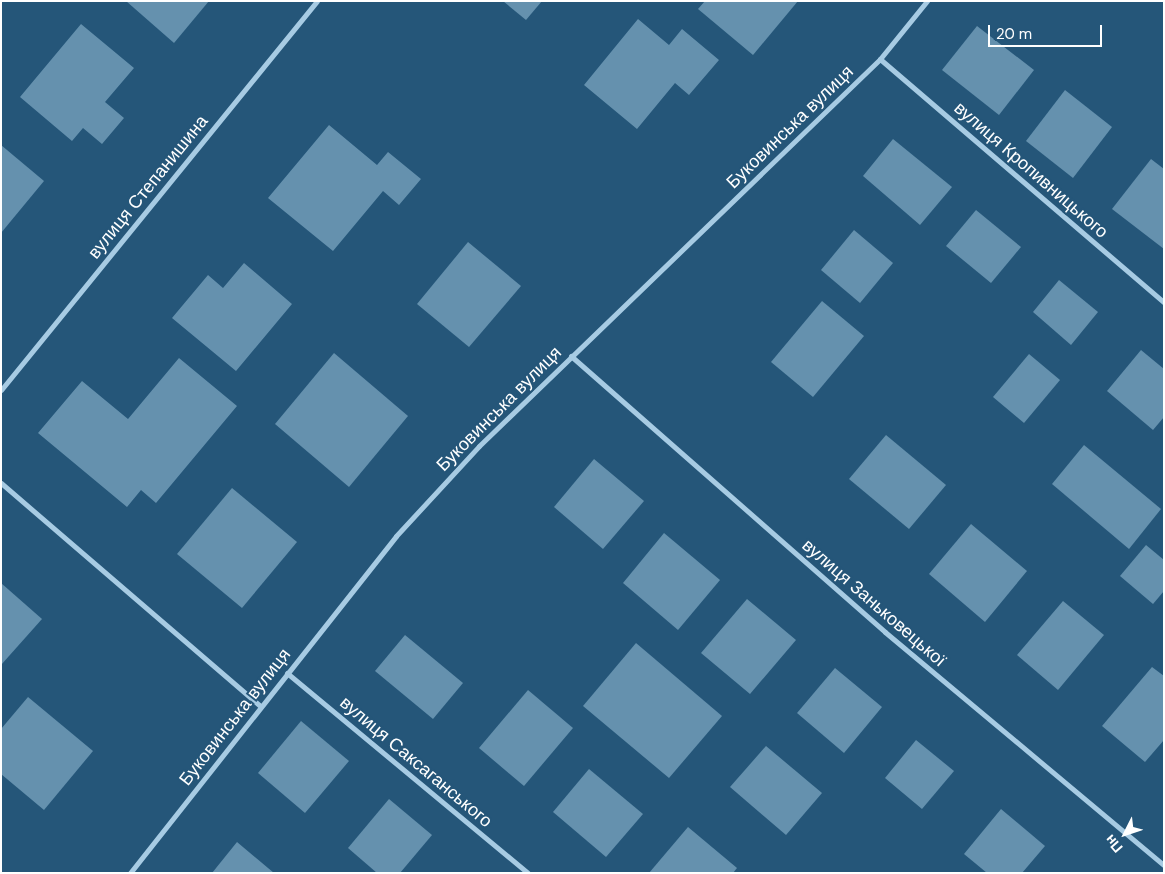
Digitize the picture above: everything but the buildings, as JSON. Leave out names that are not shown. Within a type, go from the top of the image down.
[{"type":"street","name":"вулиця Степанишина","points":[[1,390],[317,1]]},
{"type":"street","name":"Буковинська вулиця","points":[[130,873],[396,536],[479,446],[880,59],[927,1]]},
{"type":"street","name":"вулиця Кропивницького","points":[[880,59],[1164,302]]},
{"type":"street","name":"вулиця Заньковецької","points":[[571,356],[885,632],[1164,865]]},
{"type":"street","points":[[1,484],[260,706]]},
{"type":"street","name":"вулиця Саксаганського","points":[[287,673],[528,873]]}]
